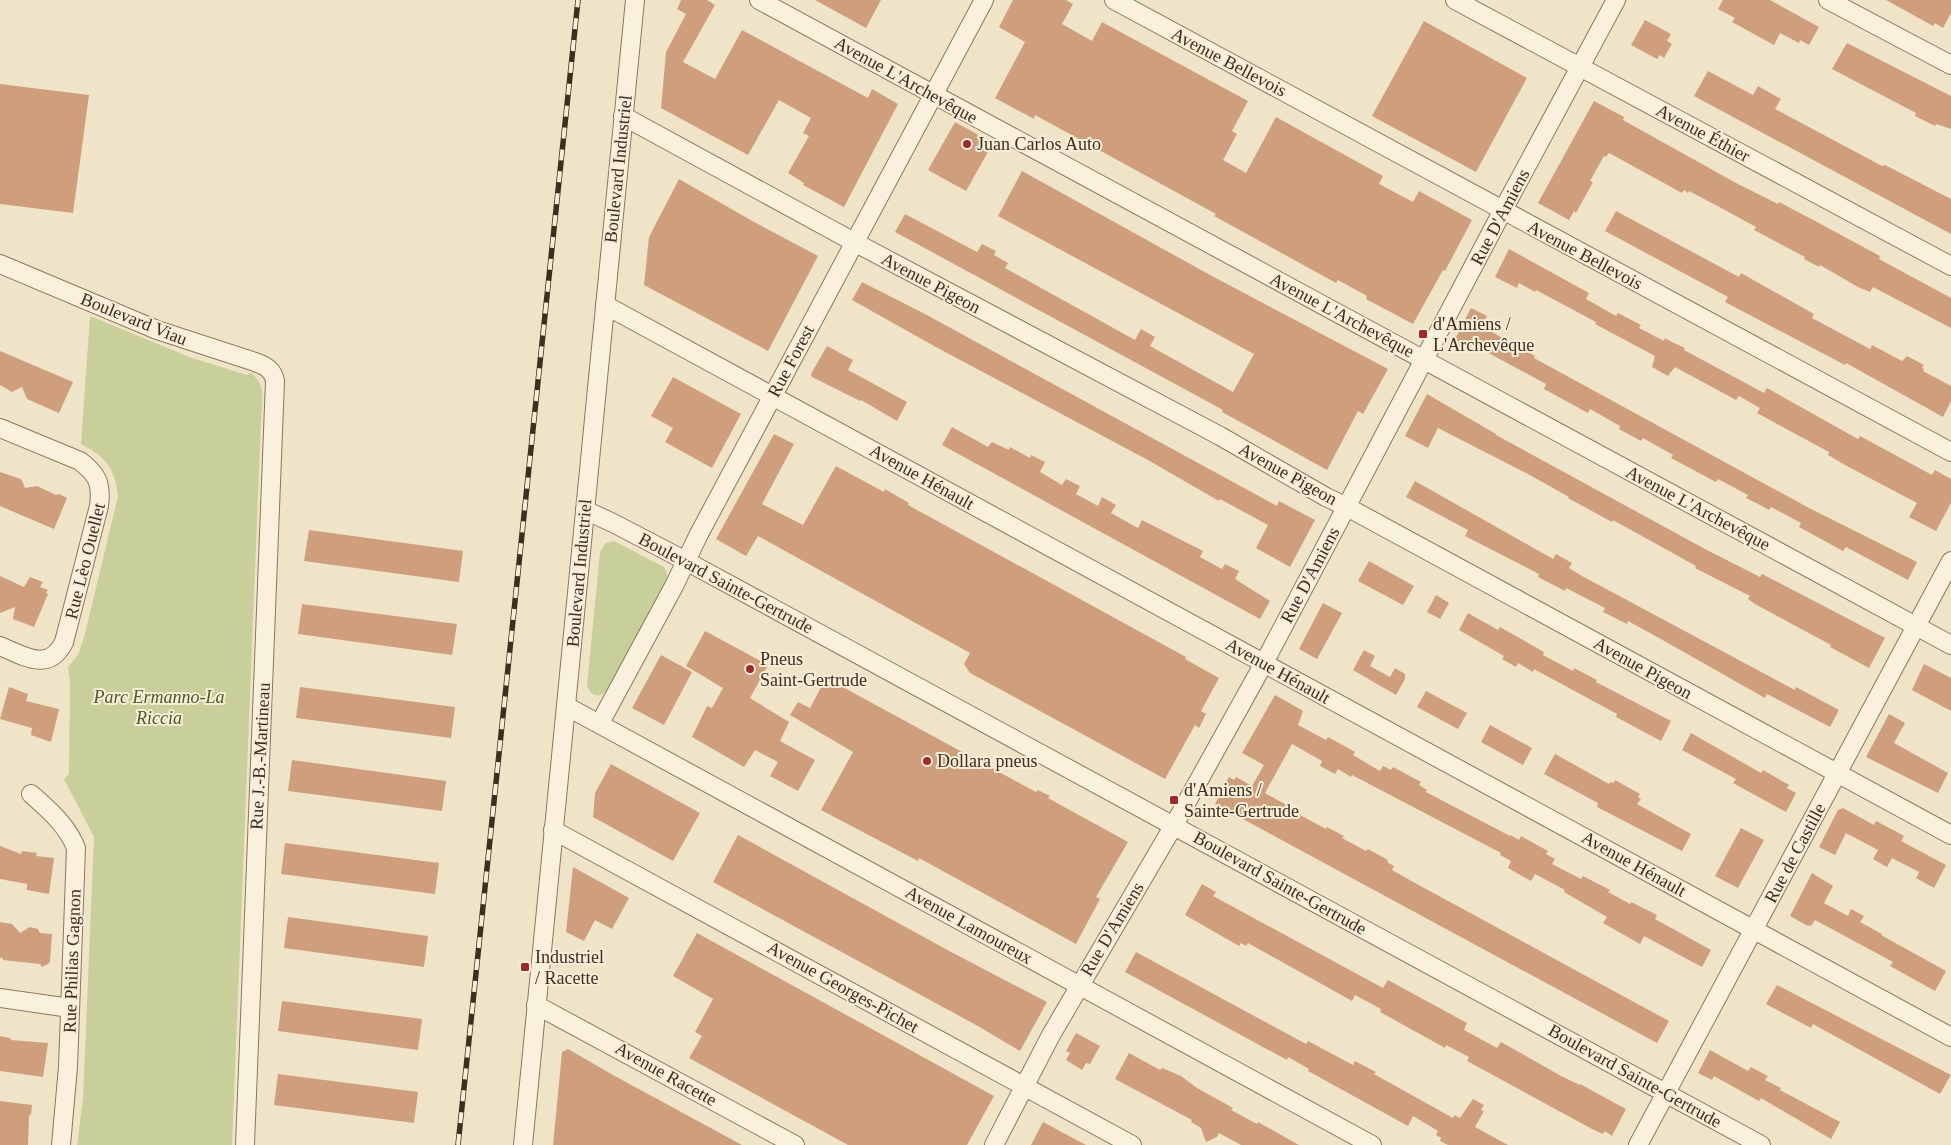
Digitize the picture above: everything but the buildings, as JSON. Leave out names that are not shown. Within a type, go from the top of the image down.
[{"type":"street","name":"Boulevard Industriel","points":[[523,1145],[635,0]]},
{"type":"street","name":"Avenue L'Archevêque","points":[[760,0],[1951,645]]},
{"type":"street","name":"Rue Forest","points":[[600,723],[984,0]]},
{"type":"street","name":"Avenue Bellevois","points":[[1114,0],[1951,452]]},
{"type":"street","name":"Avenue Éthier","points":[[1455,0],[1951,266]]},
{"type":"street","name":"Rue D'Amiens","points":[[994,1145],[1079,986],[1174,825],[1264,663],[1616,0]]},
{"type":"street","points":[[1828,0],[1951,65]]},
{"type":"street","name":"Avenue Pigeon","points":[[623,116],[854,242],[1220,436],[1326,497],[1951,835]]},
{"type":"street","name":"Boulevard Viau","points":[[0,264],[158,330],[255,362],[269,369]]},
{"type":"street","name":"Avenue Hénault","points":[[605,305],[1951,1037]]},
{"type":"street","name":"Rue J.-B.-Martineau","points":[[245,1145],[275,381],[274,374],[269,369]]},
{"type":"street","name":"Rue Lèo Ouellet","points":[[0,428],[80,461],[98,478],[101,493],[64,642],[59,653],[50,659],[39,661],[0,646]]},
{"type":"street","name":"Boulevard Sainte-Gertrude","points":[[585,510],[686,561],[1761,1145]]},
{"type":"street","name":"Rue de Castille","points":[[1638,1145],[1951,561]]},
{"type":"street","name":"Avenue Lamoureux","points":[[566,706],[1372,1145]]},
{"type":"street","name":"Rue Philias Gagnon","points":[[31,794],[62,823],[71,834],[76,848],[66,1098],[61,1145]]},
{"type":"street","name":"Avenue Georges-Pichet","points":[[553,830],[1132,1145]]},
{"type":"street","points":[[0,998],[70,1008]]},
{"type":"street","name":"Avenue Racette","points":[[536,1005],[795,1145]]},
{"type":"green space","name":"Parc Ermanno-La Riccia","points":[[90,316],[192,358],[247,375],[250,373],[259,382],[261,388],[232,1145],[77,1145],[83,1098],[94,837],[64,779],[69,774],[70,681],[68,667],[78,655],[85,634],[118,496],[117,486],[108,464],[81,444]]},
{"type":"green space","points":[[614,541],[664,567],[668,579],[607,690],[602,695],[596,695],[591,693],[587,686],[600,552],[606,543]]},
{"type":"railway","points":[[458,1145],[578,0]]},
{"type":"place","name":"Juan Carlos Auto","points":[[967,144]]},
{"type":"place","name":"d'Amiens / L'Archevêque","points":[[1423,334]]},
{"type":"place","name":"Pneus Saint-Gertrude","points":[[750,669]]},
{"type":"place","name":"Dollara pneus","points":[[927,761]]},
{"type":"place","name":"d'Amiens / Sainte-Gertrude","points":[[1174,800]]},
{"type":"place","name":"Industriel / Racette","points":[[525,967]]}]
